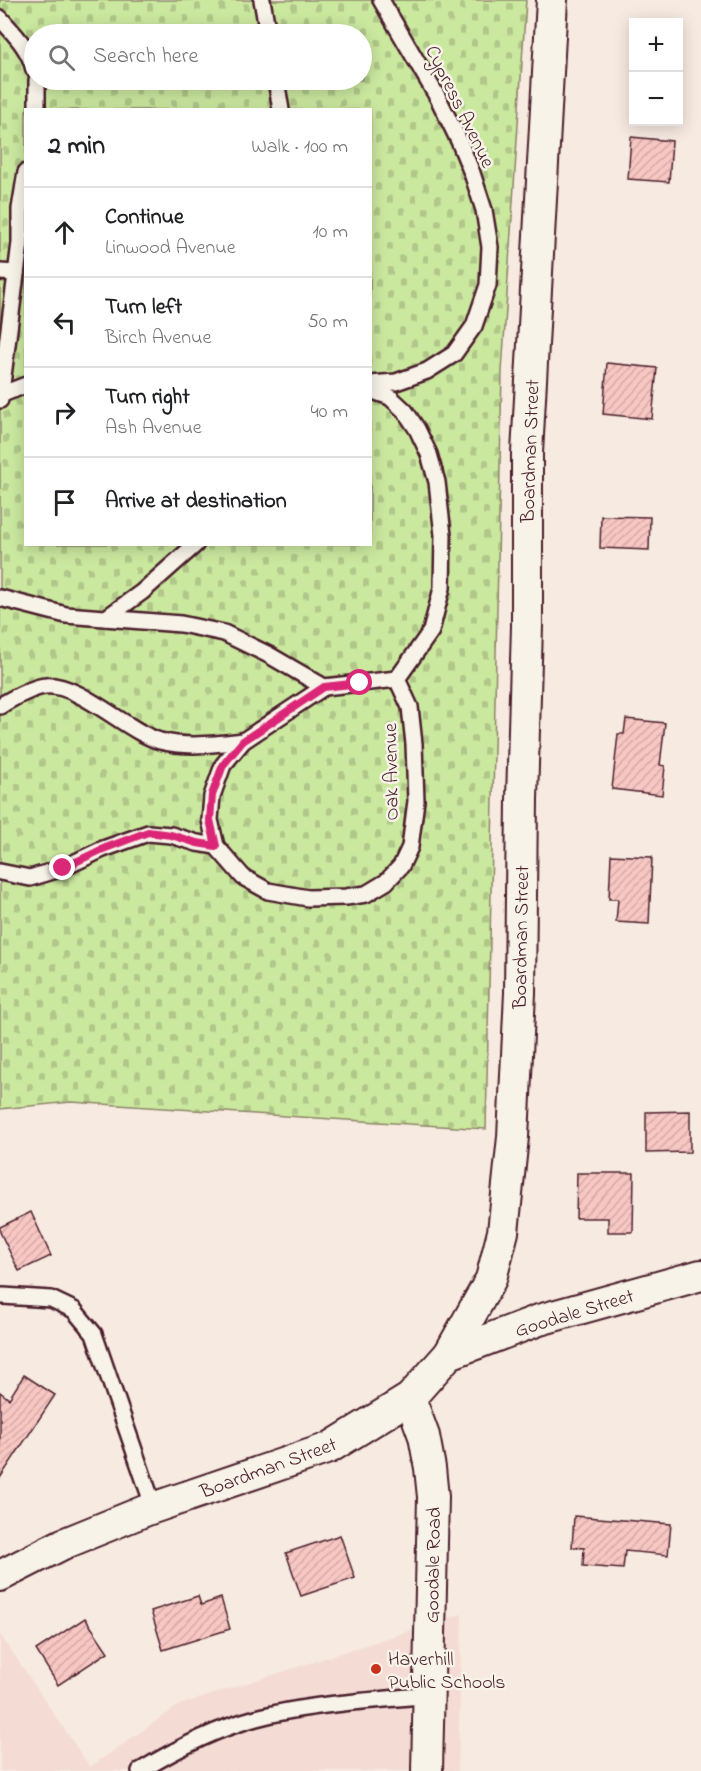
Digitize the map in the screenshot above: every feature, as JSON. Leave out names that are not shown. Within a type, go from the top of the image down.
[{"type":"street","name":"Boardman Street","points":[[0,1576],[63,1544],[154,1508],[329,1448],[410,1398],[449,1354],[491,1279],[504,1232],[513,1137],[520,993],[527,626],[527,453],[552,0]]},
{"type":"street","name":"Goodale Street","points":[[449,1354],[539,1320],[701,1275]]},
{"type":"street","name":"Goodale Road","points":[[410,1398],[424,1436],[433,1497],[427,1771]]},
{"type":"lane","points":[[262,0],[266,24]]},
{"type":"lane","name":"Cypress Avenue","points":[[372,384],[396,382],[427,371],[454,354],[474,326],[488,285],[490,247],[484,210],[459,141],[438,98],[381,0]]},
{"type":"lane","points":[[0,18],[24,47]]},
{"type":"lane","points":[[37,90],[37,108]]},
{"type":"lane","points":[[278,90],[281,108]]},
{"type":"lane","points":[[0,400],[21,277],[20,209],[24,177]]},
{"type":"lane","points":[[0,272],[21,277]]},
{"type":"lane","points":[[0,395],[24,386]]},
{"type":"lane","points":[[0,872],[30,878],[63,868],[103,849],[148,832],[216,846],[210,820],[212,795],[223,765],[243,741],[324,687],[397,680],[431,631],[442,588],[443,535],[437,482],[429,454],[417,429],[405,411],[390,397],[372,391]]},
{"type":"lane","points":[[106,618],[142,592],[194,546]]},
{"type":"lane","points":[[0,598],[66,615],[181,624],[224,633],[269,655],[324,687]]},
{"type":"lane","name":"Oak Avenue","points":[[216,846],[243,877],[268,891],[308,898],[346,897],[366,894],[386,882],[401,866],[410,847],[416,801],[410,707],[397,680]]},
{"type":"lane","points":[[0,706],[24,693],[46,686],[57,687],[67,689],[129,727],[160,741],[211,745],[243,741]]},
{"type":"lane","points":[[3,1296],[51,1299],[74,1310],[94,1334],[154,1508]]},
{"type":"lane","points":[[140,1771],[171,1752],[209,1734],[256,1718],[310,1707],[429,1695]]},
{"type":"shaded area","name":"Haverhill Public Schools","points":[[462,1614],[458,1771],[0,1771],[0,1634],[90,1767],[179,1705]]},
{"type":"green space","points":[[0,0],[526,0],[502,371],[486,1129],[71,1102],[0,1109]]},
{"type":"building","points":[[631,137],[672,141],[669,182],[628,179]]},
{"type":"building","points":[[607,363],[657,368],[652,419],[603,414]]},
{"type":"building","points":[[601,516],[650,517],[649,550],[600,548]]},
{"type":"building","points":[[626,719],[665,723],[660,765],[665,766],[662,795],[612,789],[618,734],[624,734]]},
{"type":"building","points":[[611,855],[652,857],[649,924],[616,922],[618,899],[609,899]]},
{"type":"building","points":[[690,1111],[690,1152],[646,1153],[646,1112]]},
{"type":"building","points":[[577,1173],[634,1173],[633,1232],[608,1232],[608,1218],[576,1218]]},
{"type":"building","points":[[31,1212],[51,1256],[19,1271],[0,1232],[0,1227]]},
{"type":"building","points":[[24,1375],[55,1395],[0,1478],[0,1392],[9,1399]]},
{"type":"building","points":[[574,1516],[671,1524],[668,1555],[625,1551],[623,1569],[583,1566],[584,1548],[572,1547]]},
{"type":"building","points":[[340,1535],[355,1578],[301,1596],[286,1553]]},
{"type":"building","points":[[198,1596],[201,1605],[221,1598],[230,1629],[163,1650],[151,1611]]},
{"type":"building","points":[[85,1618],[108,1652],[58,1685],[36,1650]]},
{"type":"place","name":"Haverhill Public Schools","points":[[376,1669]]},
{"type":"route","points":[[63,868],[103,849],[148,832],[216,846],[210,820],[212,795],[223,765],[243,741],[324,687],[360,683]]}]
